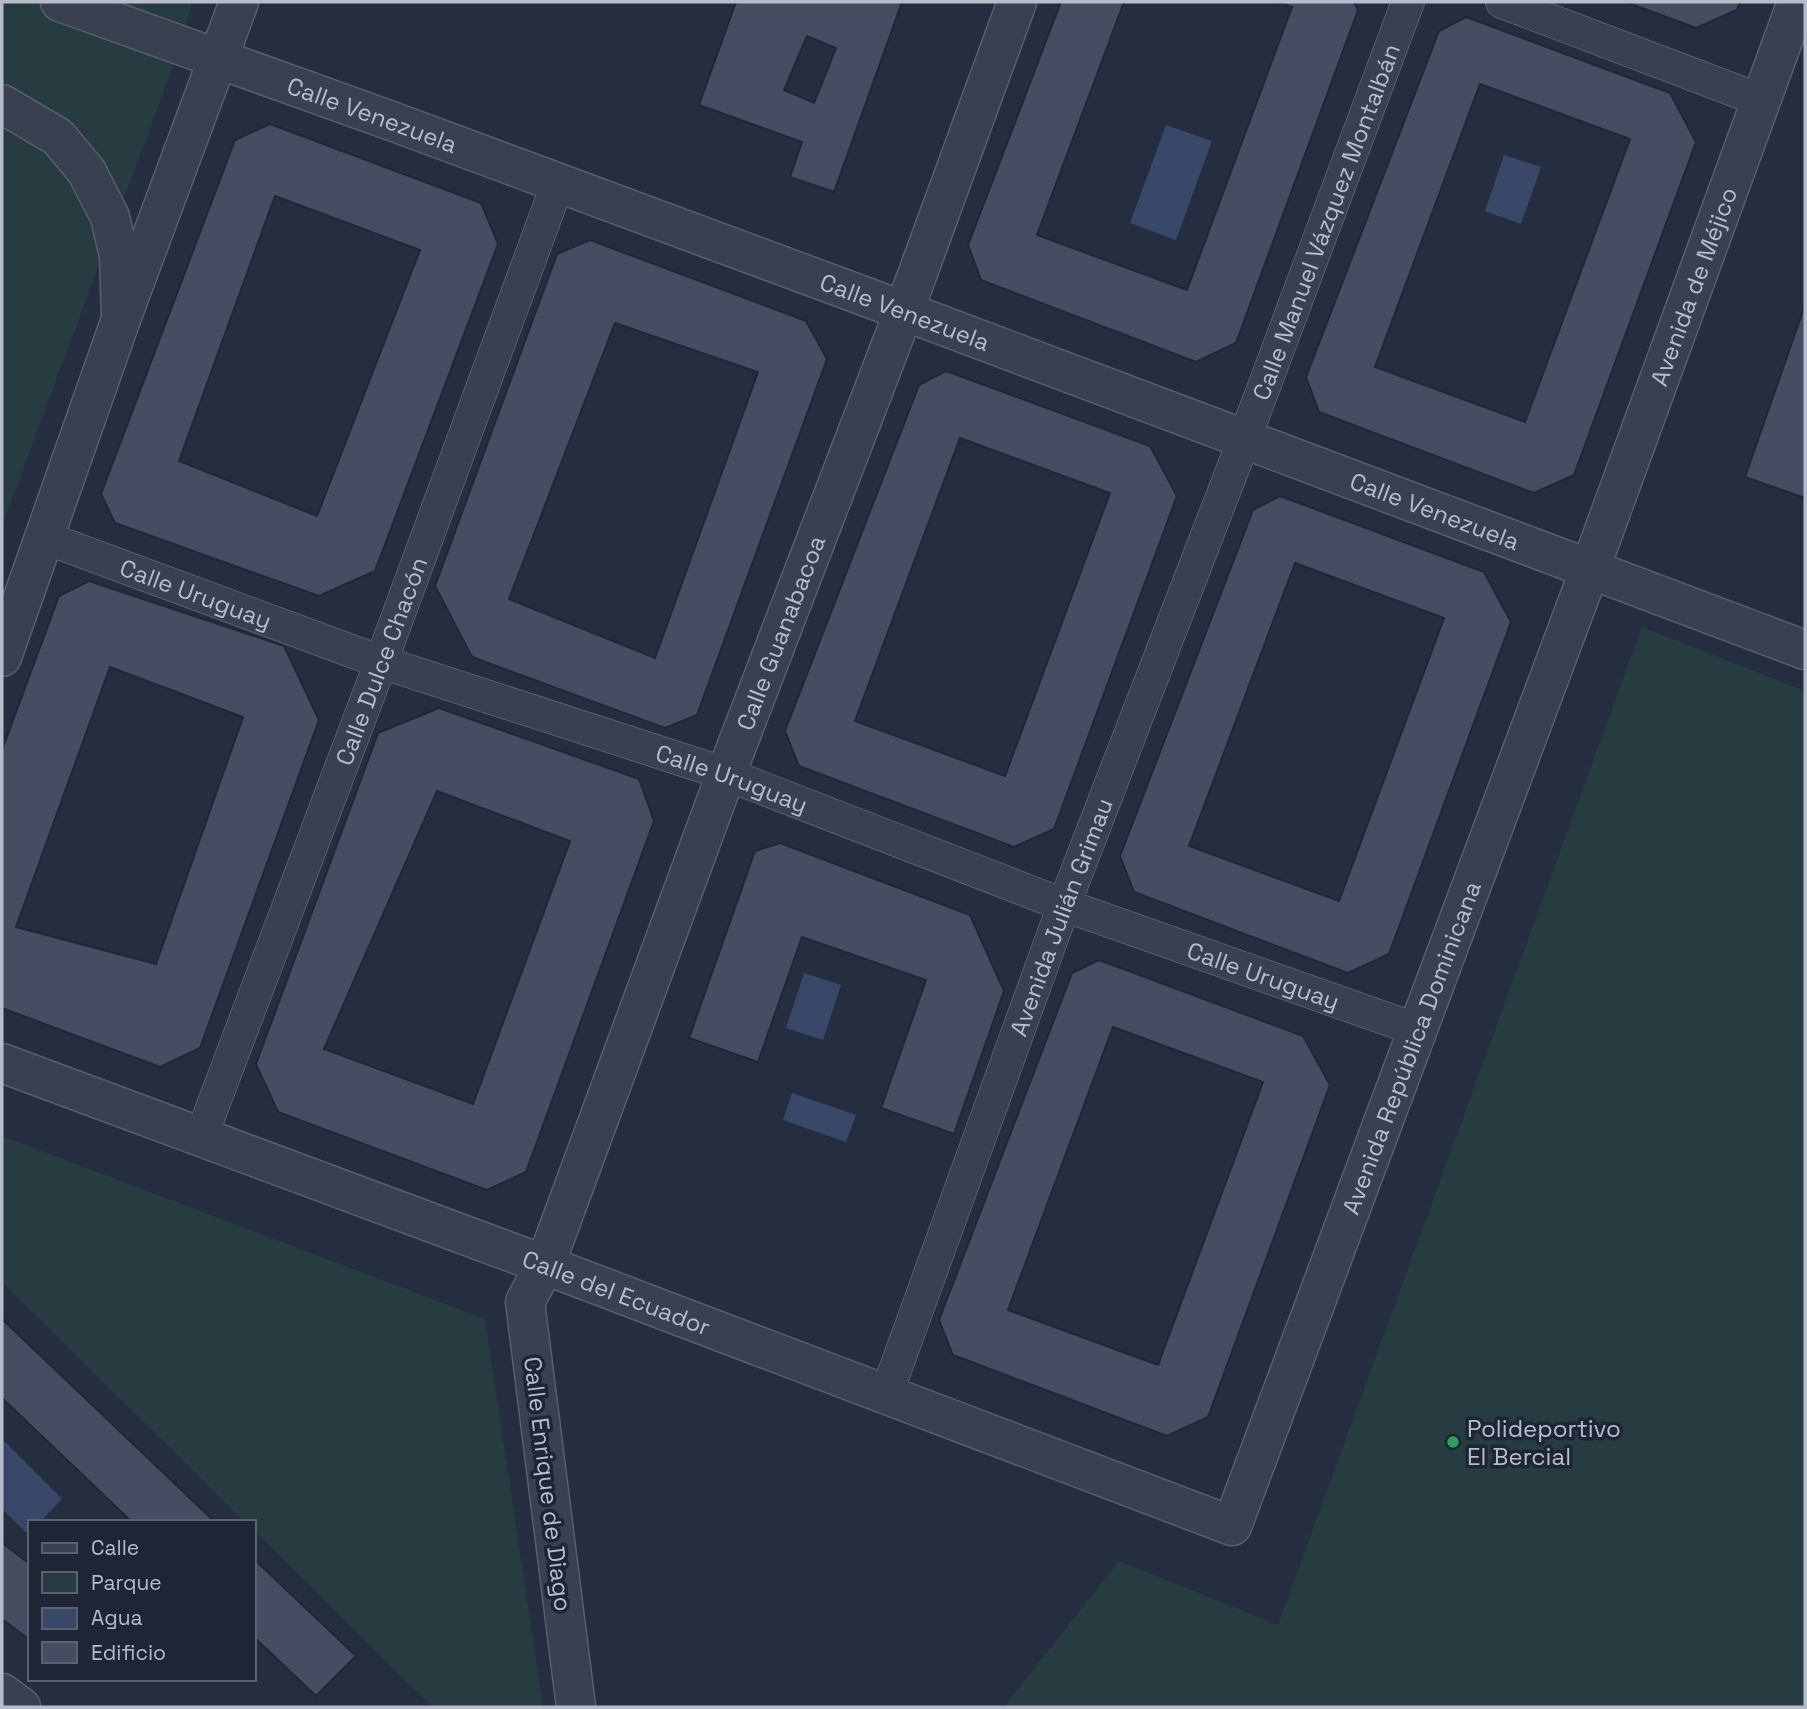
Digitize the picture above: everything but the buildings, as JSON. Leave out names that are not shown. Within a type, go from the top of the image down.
[{"type":"street","name":"Calle Venezuela","points":[[60,2],[904,311],[1805,650]]},
{"type":"street","points":[[3,653],[121,319],[239,2]]},
{"type":"street","name":"Calle Guanabacoa","points":[[545,1265],[726,774],[904,311],[1017,2]]},
{"type":"street","name":"Calle Manuel Vázquez Montalbán","points":[[1244,440],[1408,2]]},
{"type":"street","points":[[1502,2],[1760,100]]},
{"type":"street","name":"Avenida de Méjico","points":[[1590,569],[1797,2]]},
{"type":"street","points":[[2,104],[58,136],[87,172],[110,217],[119,256],[121,319]]},
{"type":"street","name":"Calle Dulce Chacón","points":[[201,1137],[381,662],[558,183]]},
{"type":"street","name":"Avenida Julián Grimau","points":[[886,1395],[1064,905],[1244,440]]},
{"type":"street","name":"Calle Uruguay","points":[[43,537],[381,662],[726,774],[1064,905],[1418,1030]]},
{"type":"street","name":"Avenida República Dominicana","points":[[1232,1526],[1590,569]]},
{"type":"street","name":"Calle del Ecuador","points":[[2,1063],[545,1265],[1232,1526]]},
{"type":"street","name":"Calle Enrique de Diago","points":[[545,1265],[525,1302],[576,1707]]},
{"type":"street","points":[[2,1693],[20,1707]]},
{"type":"green space","points":[[2,2],[192,2],[181,45],[2,526]]},
{"type":"green space","points":[[1642,627],[1805,691],[1805,1707],[1004,1707],[1119,1561],[1278,1625]]},
{"type":"green space","points":[[2,1136],[485,1319],[543,1707],[433,1707],[256,1532],[256,1520],[243,1520],[2,1282]]},
{"type":"water","points":[[1166,125],[1212,141],[1176,240],[1130,223]]},
{"type":"water","points":[[1504,155],[1541,167],[1521,224],[1485,211]]},
{"type":"water","points":[[804,973],[841,985],[823,1040],[786,1028]]},
{"type":"water","points":[[792,1093],[856,1115],[846,1142],[783,1120]]},
{"type":"water","points":[[2,1439],[62,1499],[42,1520],[28,1520],[28,1534],[2,1509]]},
{"type":"place","name":"Polideportivo El Bercial","points":[[1453,1442]]}]
